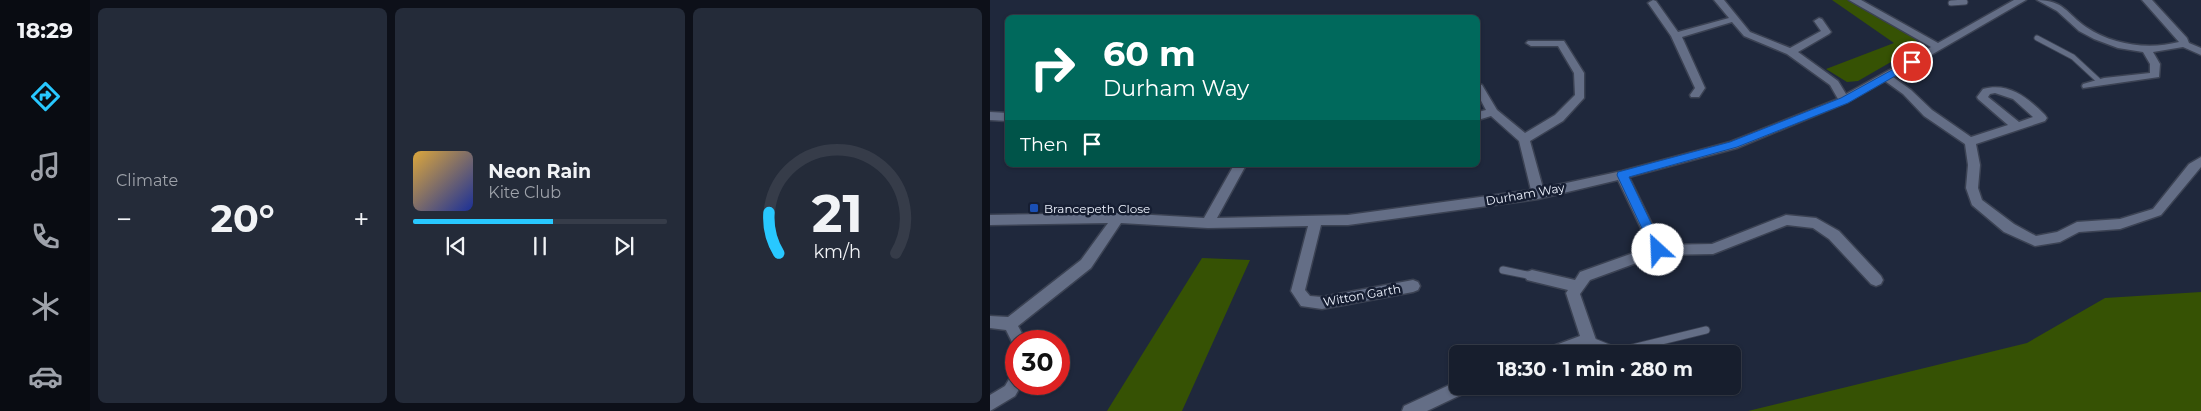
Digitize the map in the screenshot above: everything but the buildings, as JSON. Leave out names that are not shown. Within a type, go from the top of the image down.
[{"type":"street","points":[[1719,0],[1747,34],[1791,52],[1834,83],[1844,100]]},
{"type":"street","points":[[1854,0],[1939,47]]},
{"type":"street","name":"Durham Way","points":[[990,220],[1118,218],[1208,223],[1348,220],[1538,194],[1622,175],[1733,145],[1844,100],[2021,0]]},
{"type":"street","points":[[2042,0],[2064,11],[2071,20],[2085,31],[2126,48],[2147,50],[2172,48],[2184,44],[2201,52]]},
{"type":"street","points":[[2147,0],[2184,40],[2184,44]]},
{"type":"street","points":[[1653,3],[1676,36],[1700,88],[1695,95]]},
{"type":"street","points":[[1676,36],[1734,19]]},
{"type":"street","points":[[1791,52],[1826,32],[1819,22]]},
{"type":"street","points":[[1524,139],[1559,118],[1580,96],[1579,73],[1561,43],[1531,43]]},
{"type":"street","points":[[2087,86],[2099,81],[2137,79],[2154,75],[2156,64],[2147,50]]},
{"type":"street","points":[[1886,77],[1907,92],[1928,113],[1970,142],[1974,165],[1972,188],[1976,202],[2009,228],[2034,241],[2060,237],[2078,226],[2120,224],[2157,212],[2193,167],[2201,161]]},
{"type":"street","points":[[1480,89],[1493,112],[1524,139],[1538,194]]},
{"type":"street","points":[[1970,142],[2041,118],[2025,101],[2009,92],[1996,89],[1987,91],[1982,97],[1987,104],[2017,126]]},
{"type":"street","points":[[1480,115],[1493,112]]},
{"type":"street","points":[[990,116],[1005,117]]},
{"type":"street","points":[[1208,223],[1239,167]]},
{"type":"street","points":[[1622,175],[1658,250]]},
{"type":"street","points":[[990,322],[1010,324],[1086,264],[1118,218]]},
{"type":"street","points":[[1575,345],[1589,340],[1573,293],[1585,276],[1658,250],[1713,249],[1786,220],[1816,223],[1834,235],[1876,280]]},
{"type":"street","name":"Witton Garth","points":[[1316,221],[1298,291],[1306,302],[1322,303],[1413,286]]},
{"type":"street","points":[[1532,276],[1578,286]]},
{"type":"street","points":[[1010,324],[1013,330]]},
{"type":"street","points":[[1410,411],[1449,393]]},
{"type":"street","points":[[990,404],[1005,394]]},
{"type":"lane","points":[[1951,3],[1965,2],[1963,0]]},
{"type":"lane","points":[[2036,38],[2073,57],[2099,81]]},
{"type":"lane","points":[[1504,270],[1532,276]]},
{"type":"lane","points":[[1589,340],[1611,349],[1624,350],[1706,330]]},
{"type":"green space","points":[[1832,0],[1850,0],[1911,34],[1916,39],[1917,47],[1858,81],[1847,82],[1826,69],[1894,43]]},
{"type":"green space","points":[[1202,258],[1250,260],[1182,411],[1107,411]]},
{"type":"green space","points":[[2201,292],[2201,411],[1748,411],[2027,343],[2105,298]]},
{"type":"place","name":"Brancepeth Close","points":[[1034,208]]},
{"type":"route","points":[[1658,250],[1622,175],[1733,145],[1844,100],[1912,62]]}]
